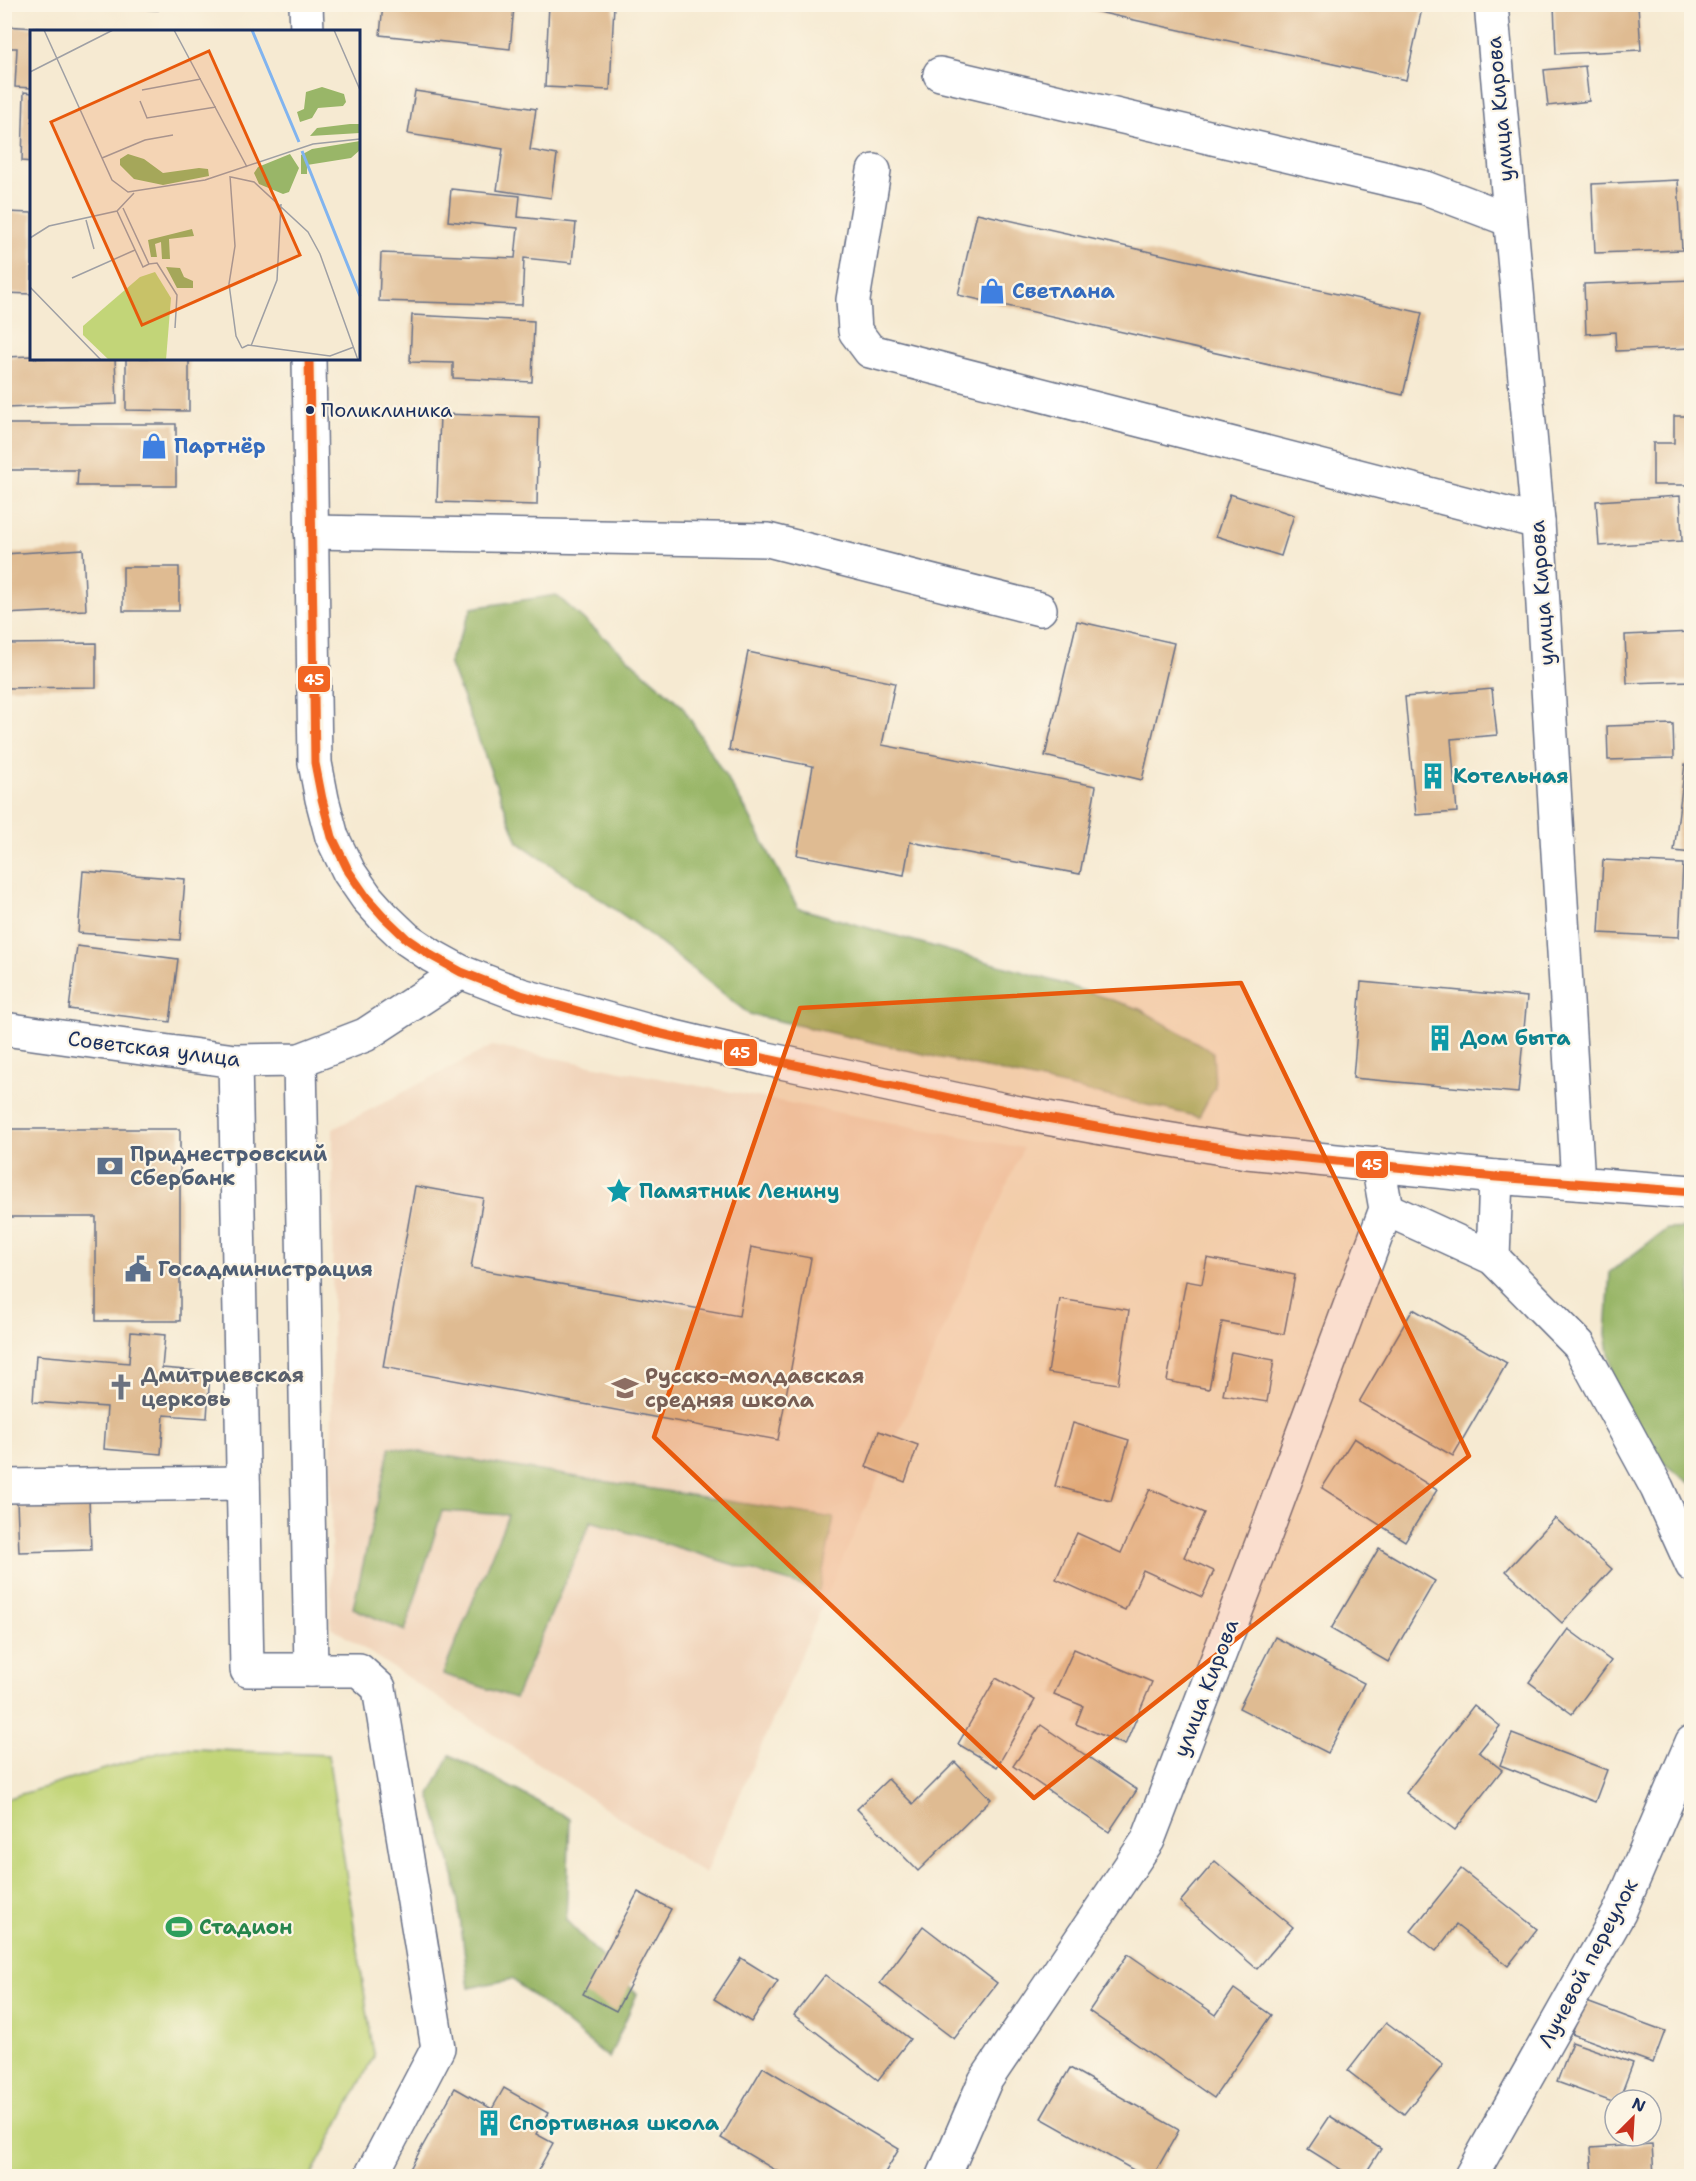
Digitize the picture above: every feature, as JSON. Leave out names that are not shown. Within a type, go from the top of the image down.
[{"type":"street","points":[[306,4],[307,30]]},
{"type":"street","name":"улица Кирова","points":[[1491,4],[1538,522],[1578,1183]]},
{"type":"street","points":[[940,74],[1425,188],[1510,220]]},
{"type":"street","points":[[874,171],[853,300],[855,331],[870,351],[1538,522]]},
{"type":"street","points":[[309,360],[315,763],[332,837],[349,872],[384,917],[408,939],[432,956],[461,972],[521,995],[645,1030],[767,1059],[1019,1113],[1247,1152],[1496,1177],[1692,1192]]},
{"type":"street","points":[[311,532],[768,540],[1040,609]]},
{"type":"street","name":"Советская улица","points":[[4,1029],[235,1061],[300,1060],[365,1035],[461,972]]},
{"type":"street","points":[[300,1060],[311,1670]]},
{"type":"street","points":[[235,1061],[247,1670],[359,1670],[379,1688],[438,2048],[371,2176]]},
{"type":"street","points":[[1378,1164],[1386,1209],[1493,1258],[1579,1345],[1657,1488],[1692,1565]]},
{"type":"street","points":[[1493,1258],[1496,1177]]},
{"type":"street","name":"улица Кирова","points":[[944,2176],[985,2081],[1148,1840],[1261,1546],[1386,1209]]},
{"type":"street","points":[[4,1486],[243,1483]]},
{"type":"street","name":"Лучевой переулок","points":[[1471,2176],[1619,1913],[1692,1742]]},
{"type":"highlighted area","points":[[1241,983],[1469,1456],[1034,1798],[654,1437],[800,1008]]},
{"type":"shaded area","name":"Русско-молдавская средняя школа","points":[[492,1046],[1023,1148],[705,1874],[331,1627],[333,1129]]},
{"type":"green space","points":[[556,595],[682,706],[744,806],[798,908],[1041,977],[1140,1009],[1213,1052],[1215,1087],[1199,1117],[749,1014],[636,924],[518,842],[449,662],[472,608]]},
{"type":"green space","points":[[1691,1228],[1691,1484],[1658,1459],[1615,1390],[1606,1334],[1610,1272],[1667,1229]]},
{"type":"green space","points":[[390,1447],[834,1518],[819,1591],[591,1521],[515,1698],[443,1674],[508,1515],[442,1511],[405,1631],[353,1608]]},
{"type":"green space","name":"Стадион","points":[[175,1748],[328,1755],[374,2056],[311,2176],[5,2176],[5,1799]]},
{"type":"green space","points":[[450,1755],[570,1819],[566,1920],[637,1994],[609,2058],[512,1979],[469,1988],[455,1879],[430,1795]]},
{"type":"building","points":[[91,4],[158,4],[158,10],[91,6]]},
{"type":"building","points":[[383,4],[494,4],[514,7],[510,49],[380,35]]},
{"type":"building","points":[[549,4],[614,4],[610,90],[545,87]]},
{"type":"building","points":[[1062,4],[1423,4],[1406,80]]},
{"type":"building","points":[[1554,5],[1638,5],[1641,50],[1556,54]]},
{"type":"building","points":[[4,26],[68,30],[30,30],[30,88],[15,87],[17,48],[4,48]]},
{"type":"building","points":[[1585,66],[1589,101],[1548,106],[1544,70]]},
{"type":"building","points":[[415,91],[536,109],[530,150],[557,155],[551,198],[497,190],[503,149],[408,134]]},
{"type":"building","points":[[24,92],[30,93],[30,162],[22,161]]},
{"type":"building","points":[[1678,180],[1682,250],[1595,253],[1592,184]]},
{"type":"building","points":[[451,189],[520,196],[518,217],[576,223],[572,263],[524,258],[522,305],[379,301],[381,253],[515,258],[518,228],[448,221]]},
{"type":"building","points":[[6,212],[30,213],[30,294],[4,293]]},
{"type":"building","points":[[977,213],[1422,313],[1403,395],[958,295]]},
{"type":"building","points":[[1692,280],[1692,348],[1616,351],[1615,332],[1586,334],[1584,284]]},
{"type":"building","points":[[412,315],[534,321],[532,382],[453,378],[453,363],[410,362]]},
{"type":"building","points":[[30,356],[30,360],[115,360],[117,404],[4,408],[4,357]]},
{"type":"building","points":[[126,360],[189,360],[189,411],[126,410]]},
{"type":"building","points":[[440,414],[539,417],[537,505],[437,502]]},
{"type":"building","points":[[1674,416],[1692,416],[1692,485],[1653,485],[1653,443],[1674,443]]},
{"type":"building","points":[[5,424],[176,424],[176,486],[77,486],[78,470],[5,470]]},
{"type":"building","points":[[1230,494],[1294,515],[1281,556],[1216,536]]},
{"type":"building","points":[[1680,496],[1682,541],[1599,546],[1596,501]]},
{"type":"building","points":[[83,549],[86,610],[4,614],[4,554]]},
{"type":"building","points":[[123,567],[179,567],[179,611],[123,611]]},
{"type":"building","points":[[1077,621],[1174,643],[1142,780],[1045,756]]},
{"type":"building","points":[[1692,632],[1692,681],[1627,683],[1625,635]]},
{"type":"building","points":[[96,643],[96,687],[5,688],[5,644]]},
{"type":"building","points":[[748,652],[895,683],[882,745],[1096,786],[1080,874],[910,842],[904,875],[797,855],[813,766],[729,750]]},
{"type":"building","name":"Котельная","points":[[1492,689],[1497,735],[1451,739],[1457,812],[1416,815],[1405,697]]},
{"type":"building","points":[[1673,724],[1674,758],[1608,760],[1607,726]]},
{"type":"building","points":[[1685,764],[1692,765],[1692,853],[1674,851]]},
{"type":"building","points":[[1603,860],[1683,864],[1679,937],[1599,933]]},
{"type":"building","points":[[83,871],[185,879],[180,940],[78,933]]},
{"type":"building","points":[[77,946],[178,959],[170,1022],[69,1009]]},
{"type":"building","name":"Дом быта","points":[[1361,982],[1527,997],[1518,1093],[1353,1078]]},
{"type":"building","name":"Госадминистрация","points":[[4,1129],[180,1129],[180,1321],[96,1321],[96,1217],[4,1217]]},
{"type":"building","points":[[415,1186],[483,1198],[471,1268],[739,1316],[751,1247],[811,1258],[778,1440],[383,1367]]},
{"type":"building","points":[[1207,1258],[1295,1275],[1284,1334],[1222,1322],[1209,1389],[1167,1381],[1186,1281],[1202,1284]]},
{"type":"building","points":[[1060,1299],[1129,1310],[1118,1384],[1048,1373]]},
{"type":"building","points":[[1413,1309],[1507,1363],[1453,1456],[1359,1402]]},
{"type":"building","name":"Дмитриевская церковь","points":[[131,1332],[165,1335],[162,1368],[210,1372],[207,1418],[164,1415],[161,1454],[104,1449],[107,1407],[33,1402],[36,1355],[129,1363]]},
{"type":"building","points":[[1231,1352],[1274,1360],[1267,1402],[1223,1395]]},
{"type":"building","points":[[1073,1423],[1129,1440],[1111,1501],[1055,1486]]},
{"type":"building","points":[[879,1431],[918,1445],[905,1482],[866,1467]]},
{"type":"building","points":[[1354,1438],[1437,1490],[1405,1541],[1322,1488]]},
{"type":"building","points":[[1150,1489],[1204,1513],[1184,1557],[1214,1571],[1202,1597],[1143,1570],[1125,1610],[1056,1579],[1077,1533],[1121,1553]]},
{"type":"building","points":[[89,1498],[91,1550],[19,1552],[17,1501]]},
{"type":"building","points":[[1555,1518],[1612,1569],[1562,1623],[1506,1571]]},
{"type":"building","points":[[1379,1548],[1435,1581],[1388,1662],[1331,1629]]},
{"type":"building","points":[[1568,1629],[1611,1661],[1572,1714],[1529,1682]]},
{"type":"building","points":[[1275,1637],[1364,1683],[1328,1753],[1239,1708]]},
{"type":"building","points":[[1074,1649],[1152,1682],[1125,1745],[1076,1724],[1083,1706],[1054,1694]]},
{"type":"building","points":[[996,1678],[1035,1700],[997,1767],[958,1744]]},
{"type":"building","points":[[1474,1705],[1500,1726],[1479,1752],[1502,1770],[1455,1830],[1406,1793]]},
{"type":"building","points":[[1041,1725],[1137,1790],[1109,1832],[1013,1766]]},
{"type":"building","points":[[1512,1734],[1607,1770],[1595,1802],[1500,1765]]},
{"type":"building","points":[[955,1762],[991,1799],[918,1871],[857,1809],[888,1779],[913,1804]]},
{"type":"building","points":[[1215,1861],[1293,1927],[1257,1969],[1180,1902]]},
{"type":"building","points":[[1461,1869],[1537,1929],[1508,1966],[1456,1925],[1436,1951],[1411,1931]]},
{"type":"building","points":[[638,1892],[671,1909],[616,2011],[583,1994]]},
{"type":"building","points":[[923,1926],[997,1983],[954,2039],[880,1983]]},
{"type":"building","points":[[1128,1954],[1216,2015],[1234,1989],[1271,2015],[1214,2098],[1089,2011]]},
{"type":"building","points":[[741,1958],[778,1981],[751,2022],[714,1999]]},
{"type":"building","points":[[825,1975],[910,2039],[878,2080],[794,2015]]},
{"type":"building","points":[[1584,2001],[1665,2031],[1653,2063],[1572,2034]]},
{"type":"building","points":[[1386,2022],[1443,2065],[1404,2114],[1348,2071]]},
{"type":"building","points":[[1572,2042],[1633,2063],[1624,2088],[1603,2088],[1603,2099],[1557,2082]]},
{"type":"building","points":[[763,2067],[899,2149],[883,2176],[785,2176],[721,2138]]},
{"type":"building","points":[[1070,2068],[1179,2130],[1153,2176],[1144,2176],[1041,2118]]},
{"type":"building","name":"Спортивная школа","points":[[455,2088],[492,2109],[504,2088],[548,2113],[536,2134],[553,2143],[535,2176],[406,2176]]},
{"type":"building","points":[[1330,2116],[1381,2149],[1364,2176],[1351,2176],[1308,2149]]},
{"type":"building","points":[[1591,2148],[1652,2148],[1654,2176],[1593,2176]]},
{"type":"transit line","name":"45","points":[[309,360],[315,763],[322,799],[332,837],[349,872],[367,898],[407,939],[432,956],[461,972],[521,995],[645,1030],[767,1059],[1019,1113],[1247,1152],[1496,1177],[1692,1192]]},
{"type":"place","name":"Светлана","points":[[992,291]]},
{"type":"place","name":"Поликлиника","points":[[310,410]]},
{"type":"place","name":"Партнёр","points":[[154,446]]},
{"type":"place","name":"Котельная","points":[[1433,776]]},
{"type":"place","name":"Дом быта","points":[[1440,1038]]},
{"type":"place","name":"Приднестровский Сбербанк","points":[[110,1166]]},
{"type":"place","name":"Памятник Ленину","points":[[619,1191]]},
{"type":"place","name":"Госадминистрация","points":[[138,1269]]},
{"type":"place","name":"Дмитриевская церковь","points":[[121,1387]]},
{"type":"place","name":"Русско-молдавская средняя школа","points":[[625,1388]]},
{"type":"place","name":"Стадион","points":[[179,1927]]},
{"type":"place","name":"Спортивная школа","points":[[489,2123]]}]
